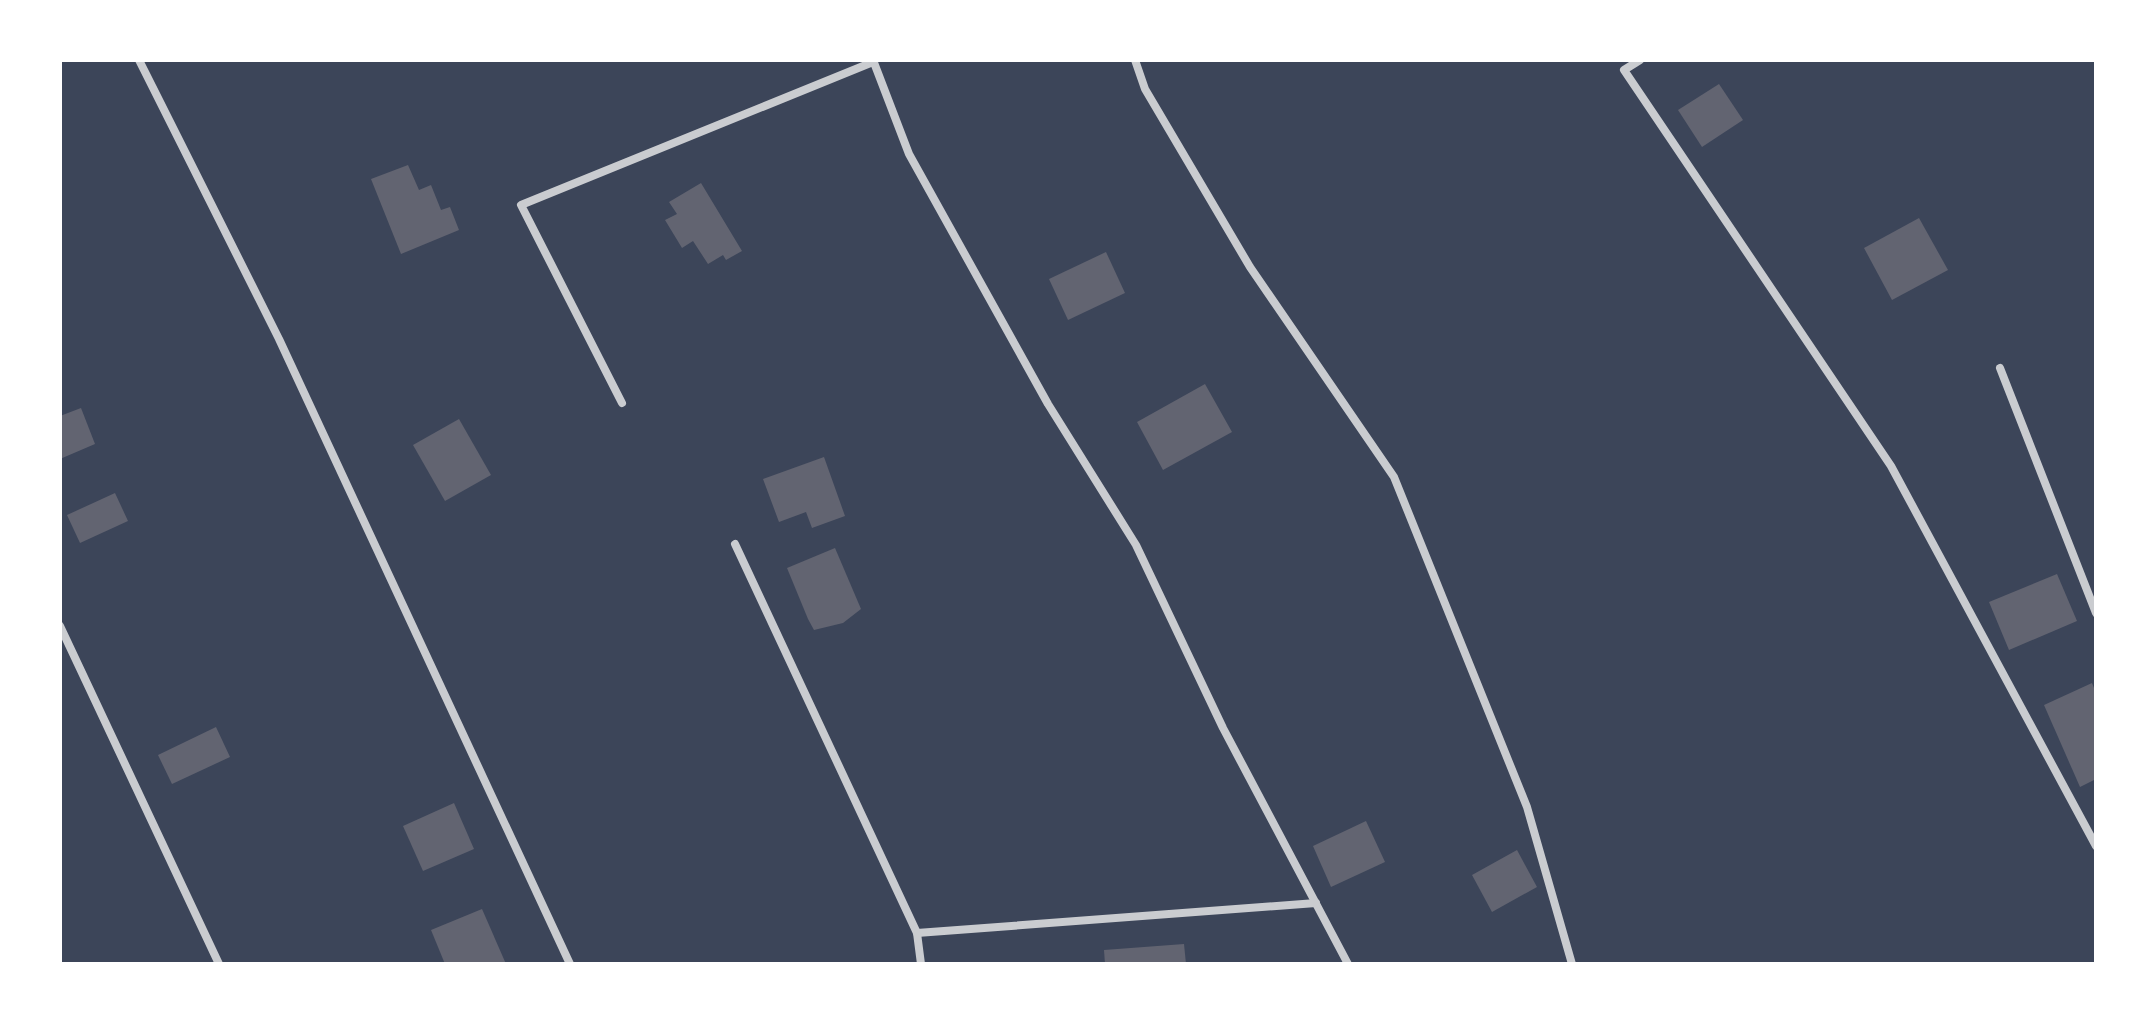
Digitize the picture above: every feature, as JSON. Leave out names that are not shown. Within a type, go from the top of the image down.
[{"type":"street","points":[[139,60],[279,339],[570,964]]},
{"type":"street","points":[[1135,60],[1145,89],[1250,267],[1394,477],[1527,807],[1572,964]]},
{"type":"street","points":[[1640,60],[1624,70],[1891,466],[2096,846]]},
{"type":"street","points":[[622,403],[521,205],[873,61],[909,154],[1048,404],[1136,545],[1223,728],[1348,964]]},
{"type":"street","points":[[2000,368],[2096,613]]},
{"type":"street","points":[[735,544],[917,933],[921,964]]},
{"type":"street","points":[[60,626],[219,964]]},
{"type":"street","points":[[917,933],[1316,903]]},
{"type":"shaded area","points":[[60,60],[2096,60],[2096,964],[60,964]]},
{"type":"building","points":[[1719,84],[1743,120],[1702,147],[1678,110]]},
{"type":"building","points":[[408,165],[419,190],[431,185],[441,210],[450,207],[459,230],[401,254],[371,179]]},
{"type":"building","points":[[701,183],[742,251],[726,260],[723,255],[708,264],[693,241],[682,248],[665,220],[677,214],[669,202]]},
{"type":"building","points":[[1919,218],[1948,270],[1892,300],[1864,248]]},
{"type":"building","points":[[1106,252],[1125,293],[1068,320],[1049,279]]},
{"type":"building","points":[[1205,384],[1232,432],[1163,470],[1137,422]]},
{"type":"building","points":[[81,408],[95,444],[60,459],[60,416]]},
{"type":"building","points":[[459,419],[491,475],[445,501],[413,445]]},
{"type":"building","points":[[824,457],[845,516],[812,528],[806,512],[779,522],[763,479]]},
{"type":"building","points":[[115,493],[128,521],[80,543],[67,515]]},
{"type":"building","points":[[835,548],[861,609],[843,623],[814,630],[787,568]]},
{"type":"building","points":[[2057,574],[2077,621],[2009,650],[1989,602]]},
{"type":"building","points":[[2092,683],[2096,693],[2096,779],[2080,787],[2044,705]]},
{"type":"building","points":[[216,727],[230,757],[172,784],[158,755]]},
{"type":"building","points":[[454,803],[474,849],[423,871],[403,826]]},
{"type":"building","points":[[1366,821],[1385,862],[1331,887],[1313,846]]},
{"type":"building","points":[[1517,850],[1537,887],[1492,912],[1472,875]]},
{"type":"building","points":[[482,909],[506,964],[445,964],[431,930]]},
{"type":"building","points":[[1184,944],[1186,964],[1105,964],[1104,950]]}]
